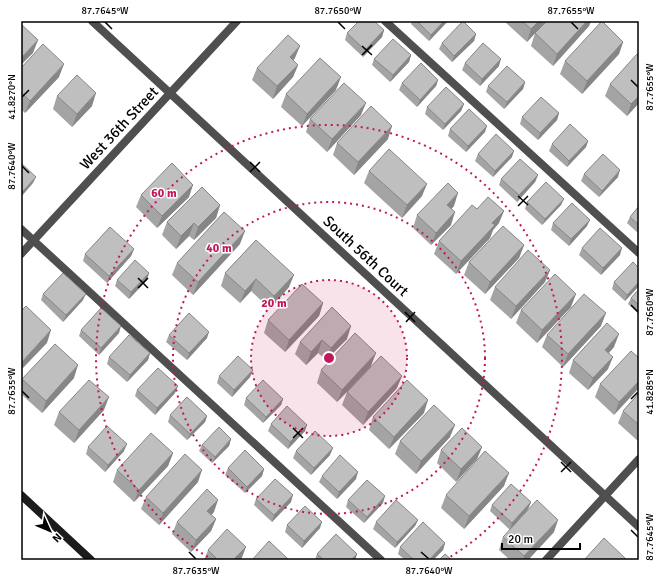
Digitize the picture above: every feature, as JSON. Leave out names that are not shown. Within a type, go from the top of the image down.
[{"type":"main road","points":[[21,495],[91,560]]},
{"type":"street","name":"South 56th Court","points":[[92,21],[639,527]]},
{"type":"street","name":"West 36th Street","points":[[21,254],[237,21]]},
{"type":"street","points":[[385,21],[639,253]]},
{"type":"street","points":[[21,229],[382,560]]},
{"type":"street","points":[[546,560],[639,459]]},
{"type":"building","points":[[359,21],[374,21],[384,30],[365,50],[347,33]]},
{"type":"building","points":[[417,21],[444,21],[431,35]]},
{"type":"building","points":[[463,21],[476,34],[454,56],[442,43]]},
{"type":"building","points":[[522,21],[539,21],[531,29]]},
{"type":"building","points":[[547,21],[587,21],[557,54],[535,33]]},
{"type":"building","points":[[602,21],[623,42],[587,81],[565,61]]},
{"type":"building","points":[[21,24],[38,40],[21,58]]},
{"type":"building","points":[[288,35],[300,46],[290,57],[298,65],[277,86],[257,68]]},
{"type":"building","points":[[393,39],[411,55],[393,75],[374,59]]},
{"type":"building","points":[[483,43],[501,59],[482,79],[465,63]]},
{"type":"building","points":[[43,44],[64,64],[30,101],[21,92],[21,68]]},
{"type":"building","points":[[637,54],[639,56],[639,96],[631,104],[610,84]]},
{"type":"building","points":[[320,58],[341,77],[307,114],[286,94]]},
{"type":"building","points":[[421,63],[438,80],[420,100],[402,83]]},
{"type":"building","points":[[507,66],[525,82],[507,102],[488,86]]},
{"type":"building","points":[[77,75],[96,93],[77,114],[57,96]]},
{"type":"building","points":[[344,83],[366,103],[332,139],[310,119]]},
{"type":"building","points":[[446,87],[464,104],[445,124],[427,107]]},
{"type":"building","points":[[541,97],[559,113],[540,133],[522,117]]},
{"type":"building","points":[[371,106],[392,126],[358,162],[337,143]]},
{"type":"building","points":[[469,109],[487,126],[468,146],[450,129]]},
{"type":"building","points":[[570,124],[588,141],[569,161],[552,144]]},
{"type":"building","points":[[496,134],[514,151],[495,171],[478,154]]},
{"type":"building","points":[[389,149],[427,184],[407,205],[369,171]]},
{"type":"building","points":[[603,154],[620,170],[602,191],[584,174]]},
{"type":"building","points":[[520,159],[538,175],[519,195],[501,179]]},
{"type":"building","points":[[21,163],[36,177],[21,193]]},
{"type":"building","points":[[172,163],[193,185],[162,216],[141,195]]},
{"type":"building","points":[[546,182],[564,199],[545,219],[527,202]]},
{"type":"building","points":[[448,183],[458,193],[447,205],[455,212],[436,233],[417,215]]},
{"type":"building","points":[[202,187],[220,205],[198,227],[194,223],[181,236],[167,222]]},
{"type":"building","points":[[488,197],[504,211],[492,223],[495,225],[461,261],[439,241],[472,205],[477,209]]},
{"type":"building","points":[[572,203],[590,220],[571,239],[553,223]]},
{"type":"building","points":[[639,206],[639,225],[630,217]]},
{"type":"building","points":[[224,212],[245,231],[198,282],[177,263]]},
{"type":"building","points":[[503,226],[524,245],[490,282],[469,262]]},
{"type":"building","points":[[110,227],[134,249],[109,276],[85,254]]},
{"type":"building","points":[[600,228],[622,248],[603,268],[582,248]]},
{"type":"building","points":[[256,240],[294,275],[274,296],[256,279],[245,291],[225,273]]},
{"type":"building","points":[[528,250],[550,270],[516,306],[495,287]]},
{"type":"building","points":[[135,260],[149,273],[131,292],[117,280]]},
{"type":"building","points":[[633,262],[639,268],[639,282],[627,295],[614,282]]},
{"type":"building","points":[[63,273],[86,294],[66,315],[43,294]]},
{"type":"building","points":[[555,274],[576,294],[542,330],[521,310]]},
{"type":"building","points":[[302,284],[323,303],[289,340],[268,320]]},
{"type":"building","points":[[639,289],[639,305],[631,298]]},
{"type":"building","points":[[584,294],[606,313],[568,354],[547,335]]},
{"type":"building","points":[[26,306],[51,330],[21,363],[21,311]]},
{"type":"building","points":[[332,307],[351,326],[331,348],[322,340],[311,352],[300,342]]},
{"type":"building","points":[[101,308],[121,326],[101,348],[81,330]]},
{"type":"building","points":[[189,313],[209,332],[189,353],[169,335]]},
{"type":"building","points":[[607,323],[619,334],[605,350],[613,357],[593,378],[573,360]]},
{"type":"building","points":[[355,333],[376,353],[342,390],[321,370]]},
{"type":"building","points":[[129,335],[150,353],[130,375],[109,357]]},
{"type":"building","points":[[55,344],[78,365],[46,401],[22,379]]},
{"type":"building","points":[[631,351],[639,358],[639,381],[619,402],[600,384]]},
{"type":"building","points":[[238,356],[253,370],[234,390],[219,376]]},
{"type":"building","points":[[381,356],[402,376],[368,412],[347,392]]},
{"type":"building","points":[[158,368],[178,386],[157,408],[137,390]]},
{"type":"building","points":[[89,380],[109,397],[79,430],[59,412]]},
{"type":"building","points":[[263,380],[283,399],[266,417],[246,398]]},
{"type":"building","points":[[407,380],[428,400],[394,437],[373,417]]},
{"type":"building","points":[[639,393],[639,425],[623,411]]},
{"type":"building","points":[[187,397],[207,416],[190,434],[170,415]]},
{"type":"building","points":[[434,405],[455,425],[421,461],[400,441]]},
{"type":"building","points":[[287,406],[307,425],[290,442],[271,424]]},
{"type":"building","points":[[107,426],[127,444],[108,465],[88,447]]},
{"type":"building","points":[[219,427],[231,439],[215,457],[202,445]]},
{"type":"building","points":[[462,428],[482,447],[461,469],[441,450]]},
{"type":"building","points":[[315,431],[333,448],[314,468],[296,451]]},
{"type":"building","points":[[151,433],[173,453],[139,490],[117,470]]},
{"type":"building","points":[[245,450],[264,469],[247,487],[228,468]]},
{"type":"building","points":[[485,451],[509,473],[469,516],[446,495]]},
{"type":"building","points":[[185,454],[202,470],[163,513],[146,497]]},
{"type":"building","points":[[340,455],[358,472],[339,492],[322,476]]},
{"type":"building","points":[[275,479],[293,495],[274,515],[256,499]]},
{"type":"building","points":[[367,480],[385,496],[367,517],[348,500]]},
{"type":"building","points":[[511,484],[531,502],[512,523],[492,505]]},
{"type":"building","points":[[207,489],[218,500],[207,511],[216,519],[196,540],[177,522]]},
{"type":"building","points":[[396,500],[418,520],[397,542],[376,522]]},
{"type":"building","points":[[537,500],[558,520],[524,556],[503,537]]},
{"type":"building","points":[[305,506],[322,522],[304,541],[287,525]]},
{"type":"building","points":[[423,522],[445,543],[429,560],[414,560],[400,547]]},
{"type":"building","points":[[227,529],[246,547],[233,560],[218,560],[208,550]]},
{"type":"building","points":[[336,534],[357,554],[351,560],[324,560],[317,554]]},
{"type":"building","points":[[604,538],[627,560],[584,560]]},
{"type":"building","points":[[269,541],[289,560],[252,560]]},
{"type":"building","points":[[445,554],[452,560],[439,560]]}]
